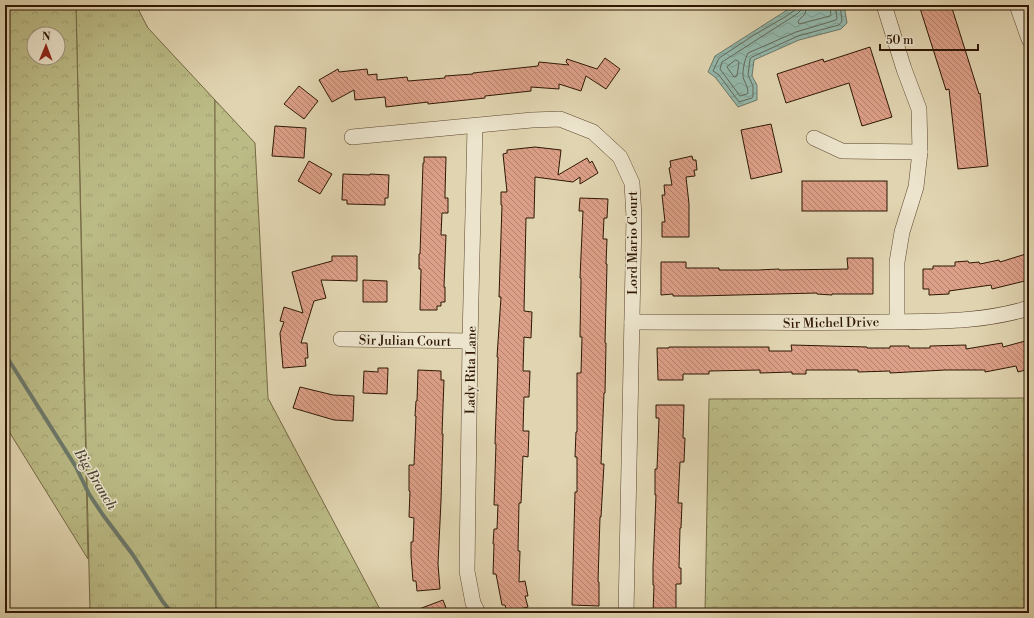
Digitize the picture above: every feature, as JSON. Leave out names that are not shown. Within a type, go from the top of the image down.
[{"type":"street","points":[[884,5],[904,69],[919,109],[920,152],[916,187],[902,232],[897,262],[897,321]]},
{"type":"street","points":[[1017,5],[1029,39]]},
{"type":"street","name":"Lord Mario Court","points":[[352,137],[532,120],[560,119],[593,132],[620,157],[632,183],[634,217],[626,613]]},
{"type":"street","name":"Lady Rita Lane","points":[[475,126],[467,571],[473,603],[478,613]]},
{"type":"street","points":[[814,138],[842,151],[920,152]]},
{"type":"street","name":"Sir Michel Drive","points":[[632,322],[815,323],[972,320],[1012,313],[1029,308]]},
{"type":"street","name":"Sir Julian Court","points":[[341,339],[470,341]]},
{"type":"green space","points":[[5,5],[76,5],[88,559],[5,425]]},
{"type":"green space","points":[[76,5],[136,5],[148,28],[215,100],[216,613],[90,613]]},
{"type":"green space","points":[[215,100],[255,143],[268,398],[382,613],[216,613]]},
{"type":"green space","points":[[1029,398],[1029,613],[705,613],[709,399]]},
{"type":"water","points":[[795,5],[844,5],[847,23],[841,29],[799,40],[754,60],[752,76],[757,85],[757,100],[738,107],[715,77],[708,72],[715,56]]},
{"type":"building","points":[[919,5],[951,5],[979,94],[980,93],[988,166],[958,169],[949,89],[946,90]]},
{"type":"building","points":[[870,47],[892,117],[862,126],[849,83],[786,103],[777,74],[823,59],[824,62]]},
{"type":"building","points":[[605,58],[620,69],[606,89],[586,76],[581,91],[559,84],[559,89],[531,87],[531,91],[428,104],[428,102],[386,107],[385,97],[355,100],[354,90],[332,102],[319,80],[338,69],[339,72],[367,69],[368,75],[377,74],[377,80],[407,77],[408,81],[445,78],[445,76],[538,66],[539,62],[569,65],[566,62],[567,59],[597,69]]},
{"type":"building","points":[[299,86],[318,101],[304,119],[284,104]]},
{"type":"building","points":[[771,124],[782,172],[751,179],[741,130]]},
{"type":"building","points":[[275,126],[306,128],[304,158],[272,156]]},
{"type":"building","points":[[535,147],[561,150],[558,175],[587,158],[590,163],[592,161],[598,173],[580,184],[580,177],[573,182],[535,177],[534,218],[526,218],[524,311],[532,312],[531,338],[524,337],[523,371],[530,371],[529,397],[524,397],[523,431],[529,431],[528,457],[523,456],[521,503],[519,503],[518,551],[520,551],[519,582],[525,581],[528,596],[525,596],[528,607],[507,612],[505,605],[502,605],[496,574],[493,574],[494,529],[497,529],[498,505],[494,505],[497,357],[501,297],[499,297],[502,205],[501,192],[507,192],[503,154],[507,153],[507,150]]},
{"type":"building","points":[[692,156],[693,160],[696,160],[697,170],[694,170],[695,176],[686,177],[689,204],[689,237],[662,237],[662,222],[665,222],[662,195],[665,195],[664,185],[672,185],[669,168],[671,167],[670,161]]},
{"type":"building","points":[[424,157],[446,157],[445,198],[448,198],[448,213],[442,213],[441,235],[446,235],[444,287],[445,302],[441,302],[441,306],[437,306],[437,310],[420,310],[421,269],[419,269],[419,254]]},
{"type":"building","points":[[309,161],[332,174],[320,194],[298,181]]},
{"type":"building","points":[[343,174],[389,175],[388,198],[385,198],[385,205],[347,204],[347,200],[342,200]]},
{"type":"building","points":[[802,181],[887,181],[887,211],[802,211]]},
{"type":"building","points":[[580,198],[608,199],[607,218],[604,218],[603,239],[607,239],[607,264],[605,393],[601,464],[604,464],[600,517],[598,582],[599,606],[572,605],[575,492],[577,492],[577,457],[575,457],[577,432],[577,373],[581,373],[582,337],[580,337],[580,278],[583,211],[579,211]]},
{"type":"building","points":[[1029,253],[1029,280],[992,289],[991,285],[949,291],[949,294],[929,295],[929,289],[923,289],[923,269],[933,269],[933,266],[955,266],[955,262],[968,261],[969,263],[979,262],[980,264],[999,260],[1000,262]]},
{"type":"building","points":[[332,256],[357,256],[357,281],[321,280],[326,298],[314,301],[301,343],[307,343],[308,358],[305,358],[306,366],[283,368],[280,333],[284,322],[280,321],[284,307],[303,313],[292,272],[332,261]]},
{"type":"building","points":[[847,258],[873,258],[873,294],[832,295],[817,293],[697,296],[673,296],[673,294],[661,295],[661,262],[686,262],[686,268],[719,268],[719,270],[848,269]]},
{"type":"building","points":[[363,280],[387,281],[387,302],[363,302]]},
{"type":"building","points":[[1029,340],[1029,369],[1018,372],[1016,366],[985,372],[985,370],[945,370],[890,373],[890,371],[858,372],[858,370],[806,370],[806,374],[792,374],[792,372],[760,373],[760,370],[709,371],[709,374],[683,374],[683,380],[658,380],[657,348],[769,347],[769,351],[792,351],[791,345],[867,348],[909,346],[909,348],[930,348],[930,346],[966,345],[966,349],[1002,343],[1003,347]]},
{"type":"building","points":[[378,368],[388,368],[387,394],[363,393],[364,371],[378,372]]},
{"type":"building","points":[[418,370],[441,371],[441,380],[444,380],[438,564],[440,589],[417,591],[416,581],[413,581],[411,556],[414,518],[409,517],[409,465],[414,465]]},
{"type":"building","points":[[300,387],[333,395],[354,396],[353,421],[334,420],[293,408]]},
{"type":"building","points":[[656,405],[684,405],[684,462],[680,462],[678,503],[682,503],[679,568],[681,568],[681,584],[676,584],[676,613],[653,613],[656,495],[655,469],[657,469],[659,418],[656,418]]},
{"type":"building","points":[[443,600],[448,613],[411,612]]},
{"type":"waterway","name":"Big Branch","points":[[5,354],[76,467],[89,494],[172,613]]}]
